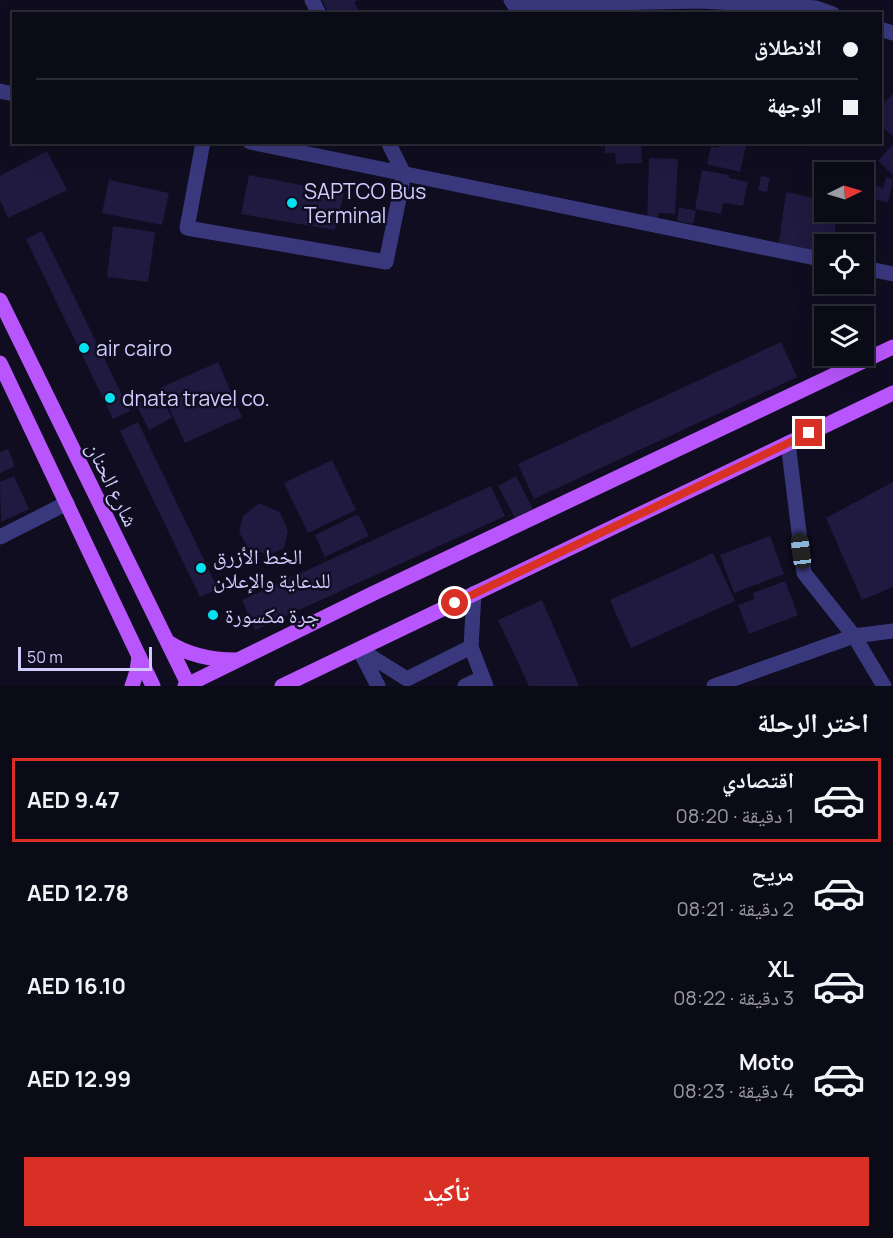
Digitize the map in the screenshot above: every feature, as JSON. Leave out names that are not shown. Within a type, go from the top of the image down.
[{"type":"main road","name":"شارع الحنان","points":[[0,300],[187,685]]},
{"type":"main road","points":[[187,685],[383,589],[893,347]]},
{"type":"main road","points":[[0,363],[153,686]]},
{"type":"main road","points":[[282,686],[893,393]]},
{"type":"main road","points":[[167,641],[181,651],[219,660],[239,660]]},
{"type":"main road","points":[[132,686],[139,656]]},
{"type":"street","points":[[511,0],[514,5],[701,1],[816,8],[827,12]]},
{"type":"street","points":[[203,144],[187,228],[386,262],[404,174],[389,144]]},
{"type":"street","points":[[260,144],[814,258]]},
{"type":"street","points":[[874,270],[893,274]]},
{"type":"street","points":[[788,443],[804,573],[854,636],[884,686]]},
{"type":"street","points":[[0,537],[67,503]]},
{"type":"street","points":[[465,686],[484,682],[471,647],[474,593]]},
{"type":"street","points":[[714,686],[854,636],[893,631]]},
{"type":"street","points":[[359,649],[409,682],[471,647]]},
{"type":"street","points":[[359,649],[378,686]]},
{"type":"building","points":[[322,0],[358,0],[354,2],[358,12],[328,12]]},
{"type":"building","points":[[893,93],[893,136],[882,127],[882,106]]},
{"type":"building","points":[[605,144],[641,144],[642,163],[616,164],[615,153],[605,153]]},
{"type":"building","points":[[720,144],[747,144],[740,172],[707,164],[711,146],[719,148]]},
{"type":"building","points":[[893,144],[893,175],[878,161]]},
{"type":"building","points":[[47,151],[67,190],[8,218],[0,200],[0,176]]},
{"type":"building","points":[[649,158],[678,159],[675,214],[658,213],[658,224],[647,223]]},
{"type":"building","points":[[702,170],[729,175],[729,178],[748,182],[743,206],[723,203],[721,214],[695,209]]},
{"type":"building","name":"SAPTCO Bus Terminal","points":[[249,175],[344,193],[335,230],[241,214]]},
{"type":"building","points":[[761,176],[770,178],[767,192],[758,190]]},
{"type":"building","points":[[886,177],[893,179],[888,203],[874,199],[874,185],[883,188]]},
{"type":"building","points":[[109,180],[169,193],[162,225],[102,213]]},
{"type":"building","points":[[786,192],[814,198],[814,222],[836,222],[834,234],[814,234],[814,254],[778,249]]},
{"type":"building","points":[[679,207],[696,211],[693,224],[677,221]]},
{"type":"building","points":[[113,226],[155,232],[148,282],[107,277]]},
{"type":"building","points":[[42,231],[130,411],[113,419],[26,239]]},
{"type":"building","points":[[781,342],[797,377],[534,499],[518,464]]},
{"type":"building","points":[[218,362],[242,417],[185,443],[160,388]]},
{"type":"building","points":[[159,392],[172,418],[149,430],[136,404]]},
{"type":"building","points":[[138,422],[218,589],[200,597],[120,431]]},
{"type":"building","points":[[8,449],[15,466],[0,473],[0,452]]},
{"type":"building","points":[[332,460],[356,510],[308,533],[284,483]]},
{"type":"building","points":[[14,476],[29,509],[1,522],[0,482]]},
{"type":"building","points":[[516,476],[533,509],[515,518],[498,486]]},
{"type":"building","points":[[893,482],[893,587],[862,600],[826,518]]},
{"type":"building","points":[[491,486],[505,516],[255,630],[242,600]]},
{"type":"building","points":[[259,503],[280,512],[288,531],[284,548],[269,555],[248,548],[239,532],[243,516]]},
{"type":"building","points":[[358,514],[369,536],[325,557],[315,535]]},
{"type":"building","points":[[770,536],[784,574],[734,593],[720,555]]},
{"type":"building","points":[[713,553],[735,601],[631,648],[610,600]]},
{"type":"building","points":[[785,581],[798,615],[749,634],[738,605],[754,599],[753,593]]},
{"type":"building","points":[[542,600],[579,686],[529,686],[498,620]]},
{"type":"place","name":"SAPTCO Bus Terminal","points":[[292,203]]},
{"type":"place","name":"air cairo","points":[[84,348]]},
{"type":"place","name":"dnata travel co.","points":[[110,398]]},
{"type":"place","name":"الخط الأزرق للدعاية والإعلان","points":[[201,568]]},
{"type":"place","name":"جرة مكسورة","points":[[213,615]]},
{"type":"route","points":[[455,603],[809,433]]}]
